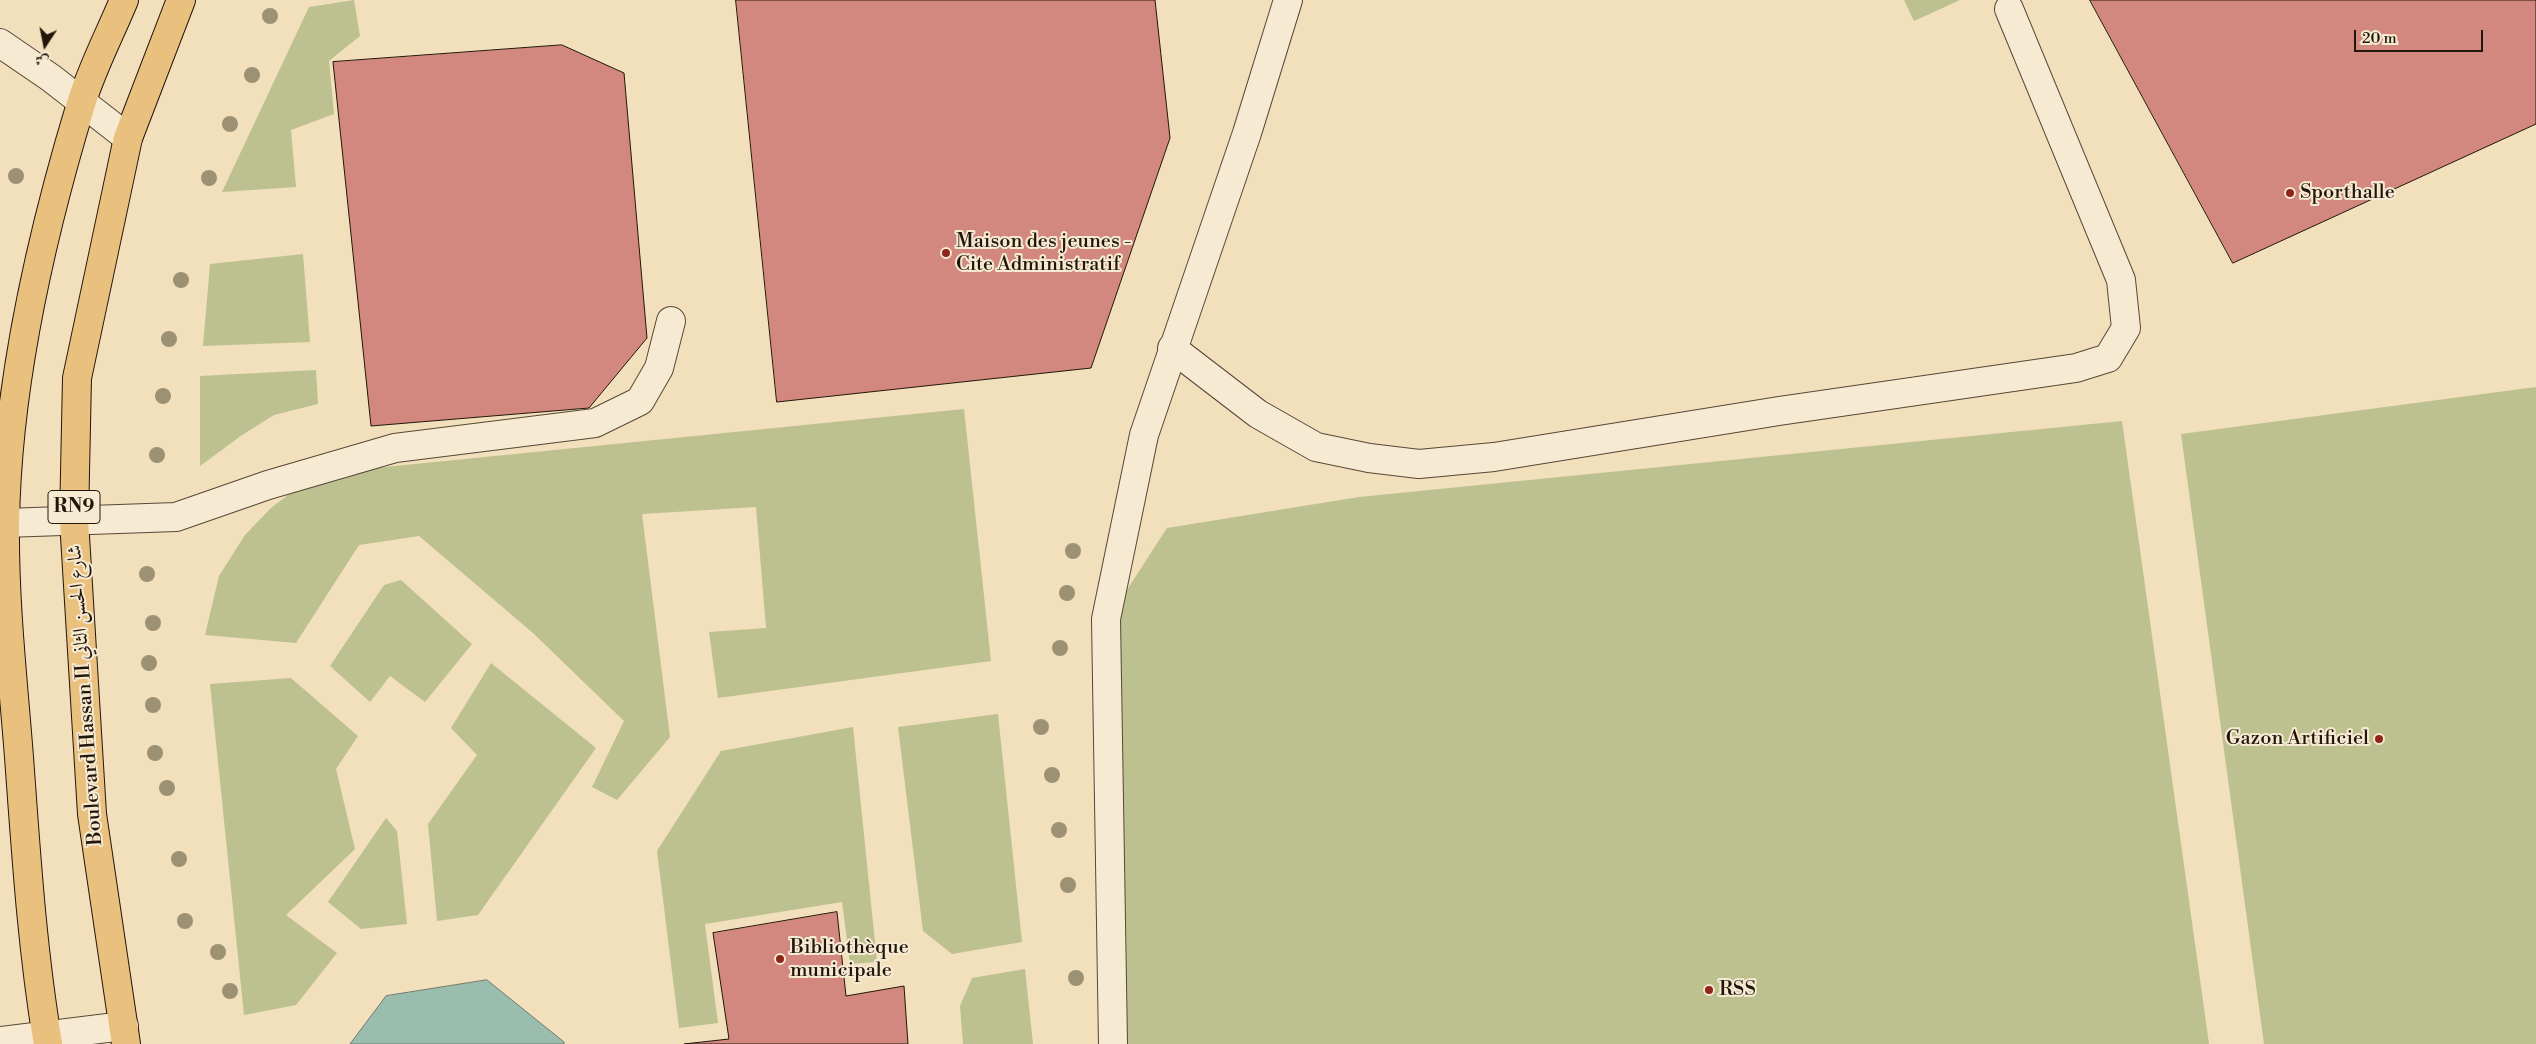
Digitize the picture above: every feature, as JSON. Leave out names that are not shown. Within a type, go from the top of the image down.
[{"type":"main road","points":[[48,1040],[35,954],[24,832],[8,600],[5,523],[12,414],[19,365],[47,233],[82,101],[124,0]]},
{"type":"main road","name":"Boulevard Hassan II شارع الحسن الثاني","points":[[125,1035],[111,956],[92,814],[74,520],[77,378],[128,138],[181,0]]},
{"type":"street","points":[[1113,1044],[1106,619],[1144,435],[1172,348],[1247,133],[1288,0]]},
{"type":"street","points":[[1172,348],[1258,414],[1316,447],[1370,458],[1419,464],[1494,457],[1779,411],[2076,368],[2108,358],[2126,328],[2121,280],[2009,9]]},
{"type":"street","points":[[0,43],[82,101],[128,138]]},
{"type":"street","points":[[5,523],[176,517],[268,484],[395,448],[595,423],[640,401],[659,368],[671,321]]},
{"type":"street","points":[[5,1042],[125,1035]]},
{"type":"green space","points":[[354,0],[360,36],[329,61],[334,114],[291,130],[296,187],[222,192],[309,7]]},
{"type":"green space","points":[[1904,0],[1960,0],[1914,21]]},
{"type":"green space","points":[[303,254],[310,342],[203,346],[210,264]]},
{"type":"green space","points":[[316,370],[318,404],[274,415],[242,435],[200,466],[200,376]]},
{"type":"green space","name":"Gazon Artificiel","points":[[2536,387],[2536,1044],[2264,1044],[2181,434]]},
{"type":"green space","points":[[964,409],[991,661],[718,698],[709,632],[766,628],[756,507],[642,514],[670,737],[617,800],[592,787],[624,721],[533,633],[419,536],[359,545],[296,643],[205,635],[219,576],[245,535],[271,508],[297,488],[355,470]]},
{"type":"green space","points":[[2122,421],[2209,1044],[1127,1044],[1110,616],[1167,528],[1359,497]]},
{"type":"green space","points":[[401,580],[472,644],[425,702],[390,676],[370,702],[330,666],[384,585]]},
{"type":"green space","points":[[491,663],[596,748],[478,915],[437,921],[428,824],[477,755],[451,728]]},
{"type":"green space","points":[[291,678],[358,736],[336,769],[355,849],[286,915],[337,953],[296,1005],[244,1015],[210,684]]},
{"type":"green space","points":[[998,714],[1022,942],[952,954],[923,931],[898,727]]},
{"type":"green space","points":[[853,727],[877,962],[850,964],[842,902],[705,924],[718,1023],[679,1028],[657,851],[721,751]]},
{"type":"green space","points":[[386,818],[397,831],[407,924],[361,929],[328,902]]},
{"type":"green space","points":[[1025,969],[1033,1044],[963,1044],[960,1006],[972,978]]},
{"type":"shaded area","points":[[487,980],[564,1042],[564,1044],[350,1044],[386,996]]},
{"type":"building","name":"Maison des jeunes - Cite Administratif","points":[[736,0],[1155,0],[1170,138],[1091,368],[777,402]]},
{"type":"building","name":"Sporthalle","points":[[2090,0],[2536,0],[2536,124],[2233,263]]},
{"type":"building","points":[[562,45],[624,73],[647,338],[589,408],[371,426],[333,62]]},
{"type":"building","name":"Bibliothèque municipale","points":[[837,912],[846,996],[904,986],[908,1044],[684,1044],[729,1039],[713,933]]},
{"type":"place","name":"Sporthalle","points":[[2290,193]]},
{"type":"place","name":"Maison des jeunes - Cite Administratif","points":[[946,253]]},
{"type":"place","name":"Gazon Artificiel","points":[[2379,739]]},
{"type":"place","name":"Bibliothèque municipale","points":[[780,959]]},
{"type":"place","name":"RSS","points":[[1709,990]]}]
